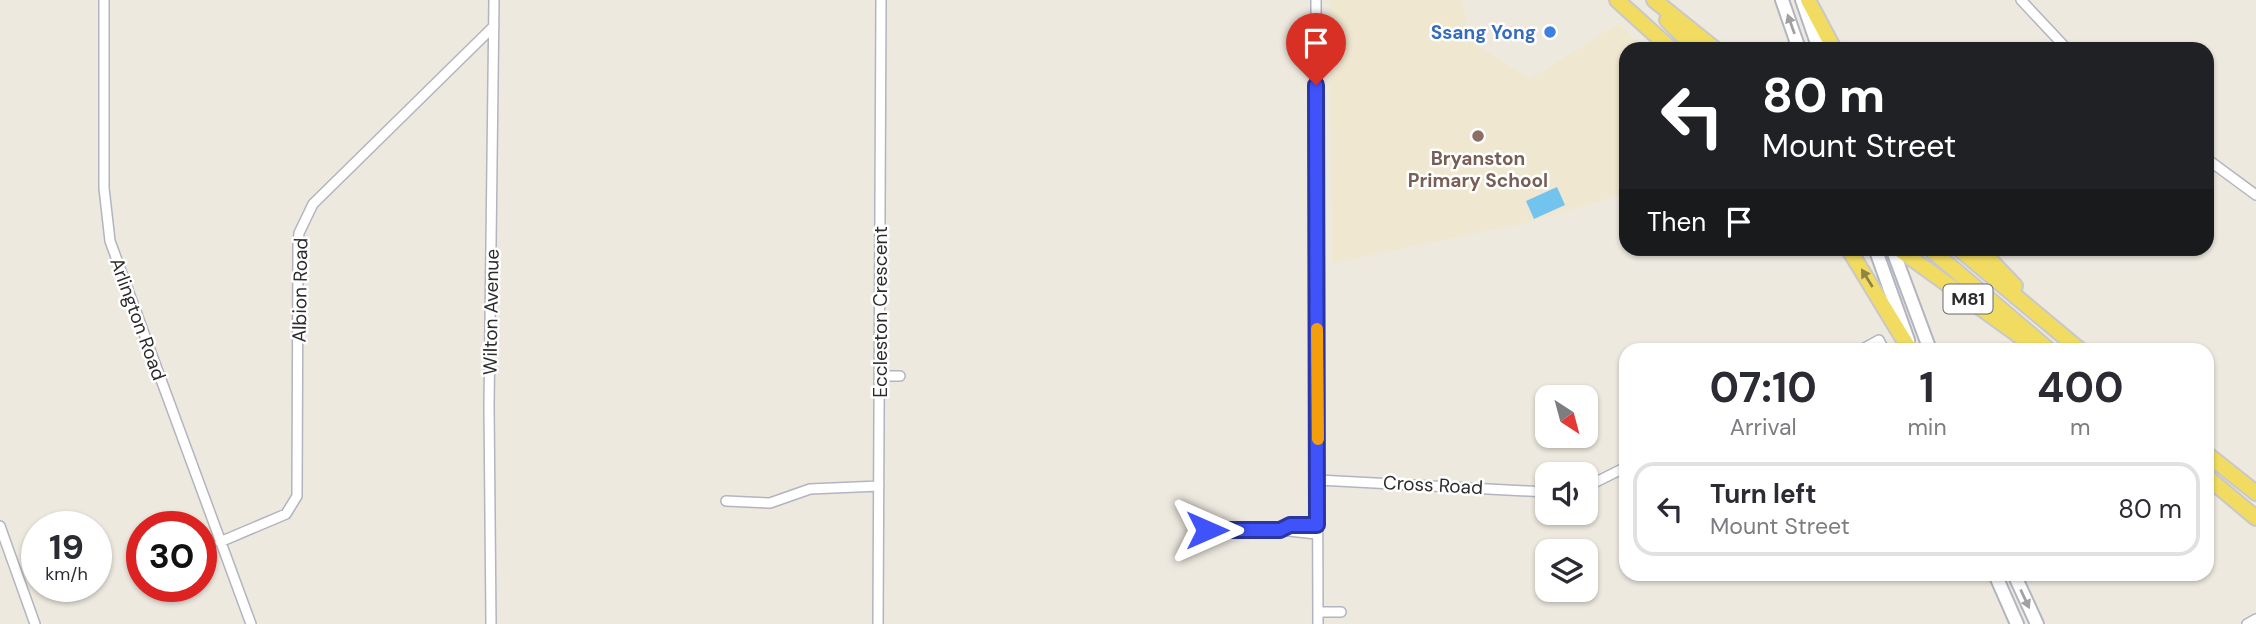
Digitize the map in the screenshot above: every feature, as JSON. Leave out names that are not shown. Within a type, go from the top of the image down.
[{"type":"main road","points":[[1617,0],[1663,42]]},
{"type":"main road","points":[[1647,0],[1689,42]]},
{"type":"main road","points":[[1654,0],[1706,42]]},
{"type":"main road","points":[[1782,0],[1797,42]]},
{"type":"main road","points":[[1802,0],[1817,42]]},
{"type":"main road","points":[[1808,0],[1830,42]]},
{"type":"main road","points":[[1853,256],[1907,343]]},
{"type":"main road","points":[[1878,256],[1909,343]]},
{"type":"main road","points":[[1897,256],[1928,343]]},
{"type":"main road","name":"M81","points":[[1905,256],[2029,343]]},
{"type":"main road","points":[[1938,256],[2041,343]]},
{"type":"main road","name":"M81","points":[[1967,256],[2071,343]]},
{"type":"main road","points":[[1986,256],[2048,324]]},
{"type":"main road","points":[[2214,460],[2256,493]]},
{"type":"main road","points":[[2220,465],[2225,477],[2256,502]]},
{"type":"main road","points":[[2214,483],[2256,518]]},
{"type":"main road","points":[[1999,581],[2017,624]]},
{"type":"main road","points":[[2017,581],[2037,624]]},
{"type":"street","name":"Arlington Road","points":[[104,0],[104,188],[110,241],[251,624]]},
{"type":"street","name":"Wilton Avenue","points":[[491,624],[489,407],[494,0]]},
{"type":"street","name":"Eccleston Crescent","points":[[878,624],[880,0]]},
{"type":"street","points":[[1316,0],[1318,624]]},
{"type":"street","points":[[2021,0],[2060,42]]},
{"type":"street","name":"Albion Road","points":[[220,542],[286,514],[297,496],[298,245],[305,217],[313,204],[353,163],[494,26]]},
{"type":"street","points":[[2214,164],[2256,195]]},
{"type":"street","points":[[880,376],[900,376]]},
{"type":"street","points":[[1598,481],[1619,470]]},
{"type":"street","name":"Cross Road","points":[[1318,480],[1535,491]]},
{"type":"street","points":[[726,501],[770,503],[810,489],[879,486]]},
{"type":"street","points":[[0,526],[35,624]]},
{"type":"street","points":[[1207,530],[1317,530]]},
{"type":"street","points":[[1318,612],[1341,612]]},
{"type":"street","points":[[2247,624],[2256,620]]},
{"type":"shaded area","name":"Bryanston Primary School","points":[[1329,0],[1461,0],[1471,41],[1530,79],[1619,23],[1637,42],[1619,42],[1619,195],[1526,223],[1332,263]]},
{"type":"water","points":[[1557,187],[1565,205],[1534,219],[1526,201]]},
{"type":"slow traffic","points":[[1317,329],[1318,439]]},
{"type":"place","name":"Ssang Yong","points":[[1550,32]]},
{"type":"place","name":"Bryanston Primary School","points":[[1478,136]]},
{"type":"route","points":[[1207,530],[1280,530],[1290,525],[1317,525],[1316,85]]}]
